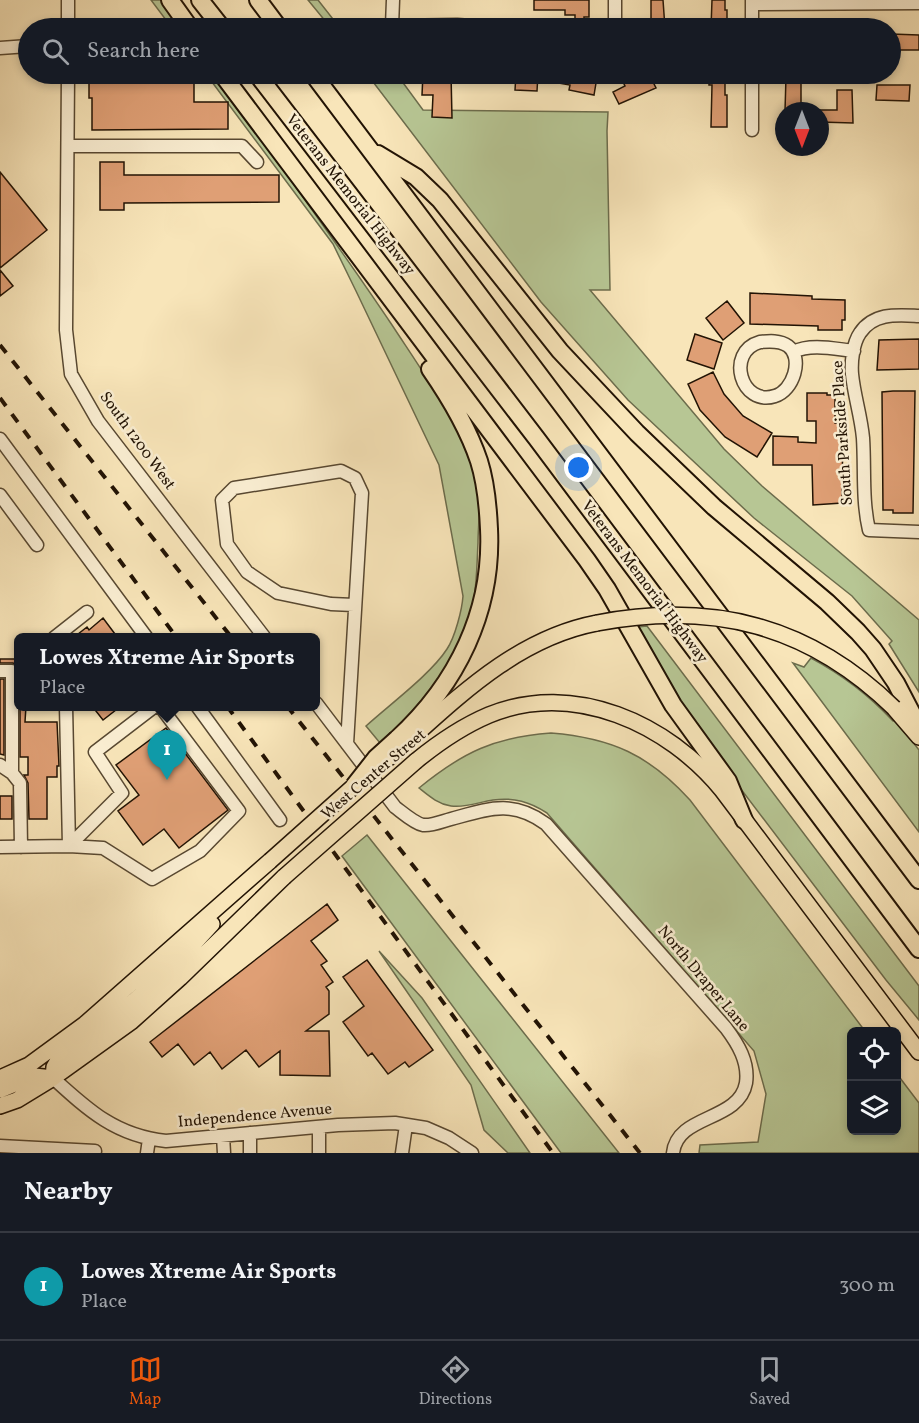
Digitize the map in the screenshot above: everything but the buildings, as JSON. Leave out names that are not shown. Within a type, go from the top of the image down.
[{"type":"highway","points":[[170,0],[183,18]]},
{"type":"highway","points":[[200,0],[214,18]]},
{"type":"highway","points":[[258,0],[272,18]]},
{"type":"highway","points":[[229,84],[387,296],[559,521],[607,589],[673,705],[728,781],[744,820]]},
{"type":"highway","name":"Veterans Memorial Highway","points":[[265,84],[544,448],[919,950]]},
{"type":"highway","points":[[321,84],[919,880]]},
{"type":"highway","points":[[370,148],[416,177],[434,193],[560,351],[638,434],[714,507],[827,602],[858,632],[896,683],[919,727]]},
{"type":"highway","points":[[354,786],[376,758],[400,742],[440,692],[463,655],[482,605],[487,582],[490,538],[485,487],[480,463],[471,440],[448,396],[399,322],[387,296]]},
{"type":"main road","name":"West Center Street","points":[[400,742],[499,665],[548,639],[597,623],[629,616],[682,614],[743,622],[765,628],[793,639],[834,660],[874,689],[919,737]]},
{"type":"main road","name":"West Center Street","points":[[0,1106],[17,1100],[53,1078],[131,1022],[284,877],[416,761],[449,736],[489,715],[511,708],[550,704],[594,708],[637,723],[685,751],[710,775],[919,1052]]},
{"type":"main road","name":"West Center Street","points":[[0,1078],[29,1065],[85,1024],[354,786]]},
{"type":"main road","points":[[0,1090],[34,1076],[53,1078],[57,1062],[90,1038],[175,962],[255,874]]},
{"type":"street","points":[[68,0],[68,18]]},
{"type":"street","points":[[392,18],[393,0]]},
{"type":"street","points":[[615,0],[615,18]]},
{"type":"street","points":[[752,18],[752,2],[887,1],[919,3]]},
{"type":"street","points":[[0,48],[18,47]]},
{"type":"street","name":"South 1200 West","points":[[68,84],[66,330],[71,374],[98,421],[261,633]]},
{"type":"street","points":[[752,84],[752,130]]},
{"type":"street","points":[[68,146],[242,146],[257,162]]},
{"type":"street","name":"South Parkside Place","points":[[919,315],[885,315],[872,322],[860,333],[854,351],[852,373],[863,436],[865,515],[869,530],[919,532]]},
{"type":"street","points":[[777,342],[788,346],[793,352],[795,365],[793,379],[783,393],[764,397],[752,393],[743,383],[739,370],[742,357],[756,344],[777,342]]},
{"type":"street","points":[[793,352],[804,348],[854,351]]},
{"type":"street","points":[[0,439],[143,633]]},
{"type":"street","points":[[347,744],[362,493],[355,478],[341,471],[234,488],[222,500],[227,544],[247,572],[278,593],[331,604],[354,605]]},
{"type":"street","points":[[0,495],[37,545]]},
{"type":"street","points":[[60,633],[87,612]]},
{"type":"street","points":[[0,671],[12,671],[12,773]]},
{"type":"street","points":[[320,709],[347,744]]},
{"type":"street","points":[[66,711],[69,846]]},
{"type":"street","points":[[69,846],[122,794],[95,752],[148,711]]},
{"type":"street","points":[[0,847],[69,846],[104,849],[153,879],[200,851],[239,811],[164,711]]},
{"type":"street","points":[[201,711],[280,820]]},
{"type":"street","name":"North Draper Lane","points":[[347,744],[395,807],[423,825],[503,807],[519,809],[546,824],[726,1028],[737,1043],[745,1060],[745,1089],[739,1100],[731,1107],[685,1132],[674,1146],[673,1153]]},
{"type":"street","points":[[0,765],[12,773],[20,783],[21,847]]},
{"type":"street","name":"Independence Avenue","points":[[53,1078],[96,1116],[127,1132],[149,1139],[166,1141],[320,1127],[394,1123],[426,1128],[449,1138],[472,1153]]},
{"type":"street","points":[[402,1153],[406,1125]]},
{"type":"street","points":[[320,1127],[320,1153]]},
{"type":"street","points":[[250,1133],[250,1153]]},
{"type":"street","points":[[223,1136],[224,1153]]},
{"type":"street","points":[[147,1153],[149,1139]]},
{"type":"street","points":[[0,1146],[68,1151],[95,1150]]},
{"type":"green space","points":[[151,0],[162,0],[176,18],[164,18]]},
{"type":"green space","points":[[308,0],[318,0],[332,18],[323,18]]},
{"type":"green space","points":[[213,84],[222,84],[349,262],[417,363],[454,425],[472,467],[478,489],[477,570],[469,620],[451,660],[426,696],[380,743],[366,726],[440,659],[453,638],[463,596],[439,465],[333,244]]},
{"type":"green space","points":[[375,84],[404,84],[423,110],[608,112],[610,290],[590,290],[724,449],[762,486],[919,620],[919,692],[889,644],[892,641],[852,596],[754,518],[628,400],[541,302]]},
{"type":"green space","points":[[647,626],[919,986],[919,1020],[728,772],[687,713],[637,627]]},
{"type":"green space","points":[[811,658],[844,678],[893,721],[896,720],[919,750],[919,832],[793,663],[804,667]]},
{"type":"green space","points":[[551,733],[573,735],[611,745],[644,760],[660,771],[690,800],[862,1027],[847,1027],[847,1135],[901,1135],[901,1079],[919,1103],[919,1153],[699,1153],[700,1145],[758,1142],[766,1094],[754,1051],[547,813],[528,803],[508,799],[451,806],[438,802],[419,788],[450,765],[480,748],[531,735]]},
{"type":"green space","points":[[367,835],[619,1153],[561,1153],[342,856]]},
{"type":"green space","points":[[379,951],[422,998],[530,1153],[508,1153],[484,1130],[471,1085]]},
{"type":"railway","points":[[0,345],[228,633]]},
{"type":"railway","points":[[0,398],[173,633]]},
{"type":"railway","points":[[231,711],[553,1153]]},
{"type":"railway","points":[[291,711],[640,1153]]},
{"type":"place","name":"Lowes Xtreme Air Sports","points":[[167,780]]}]
